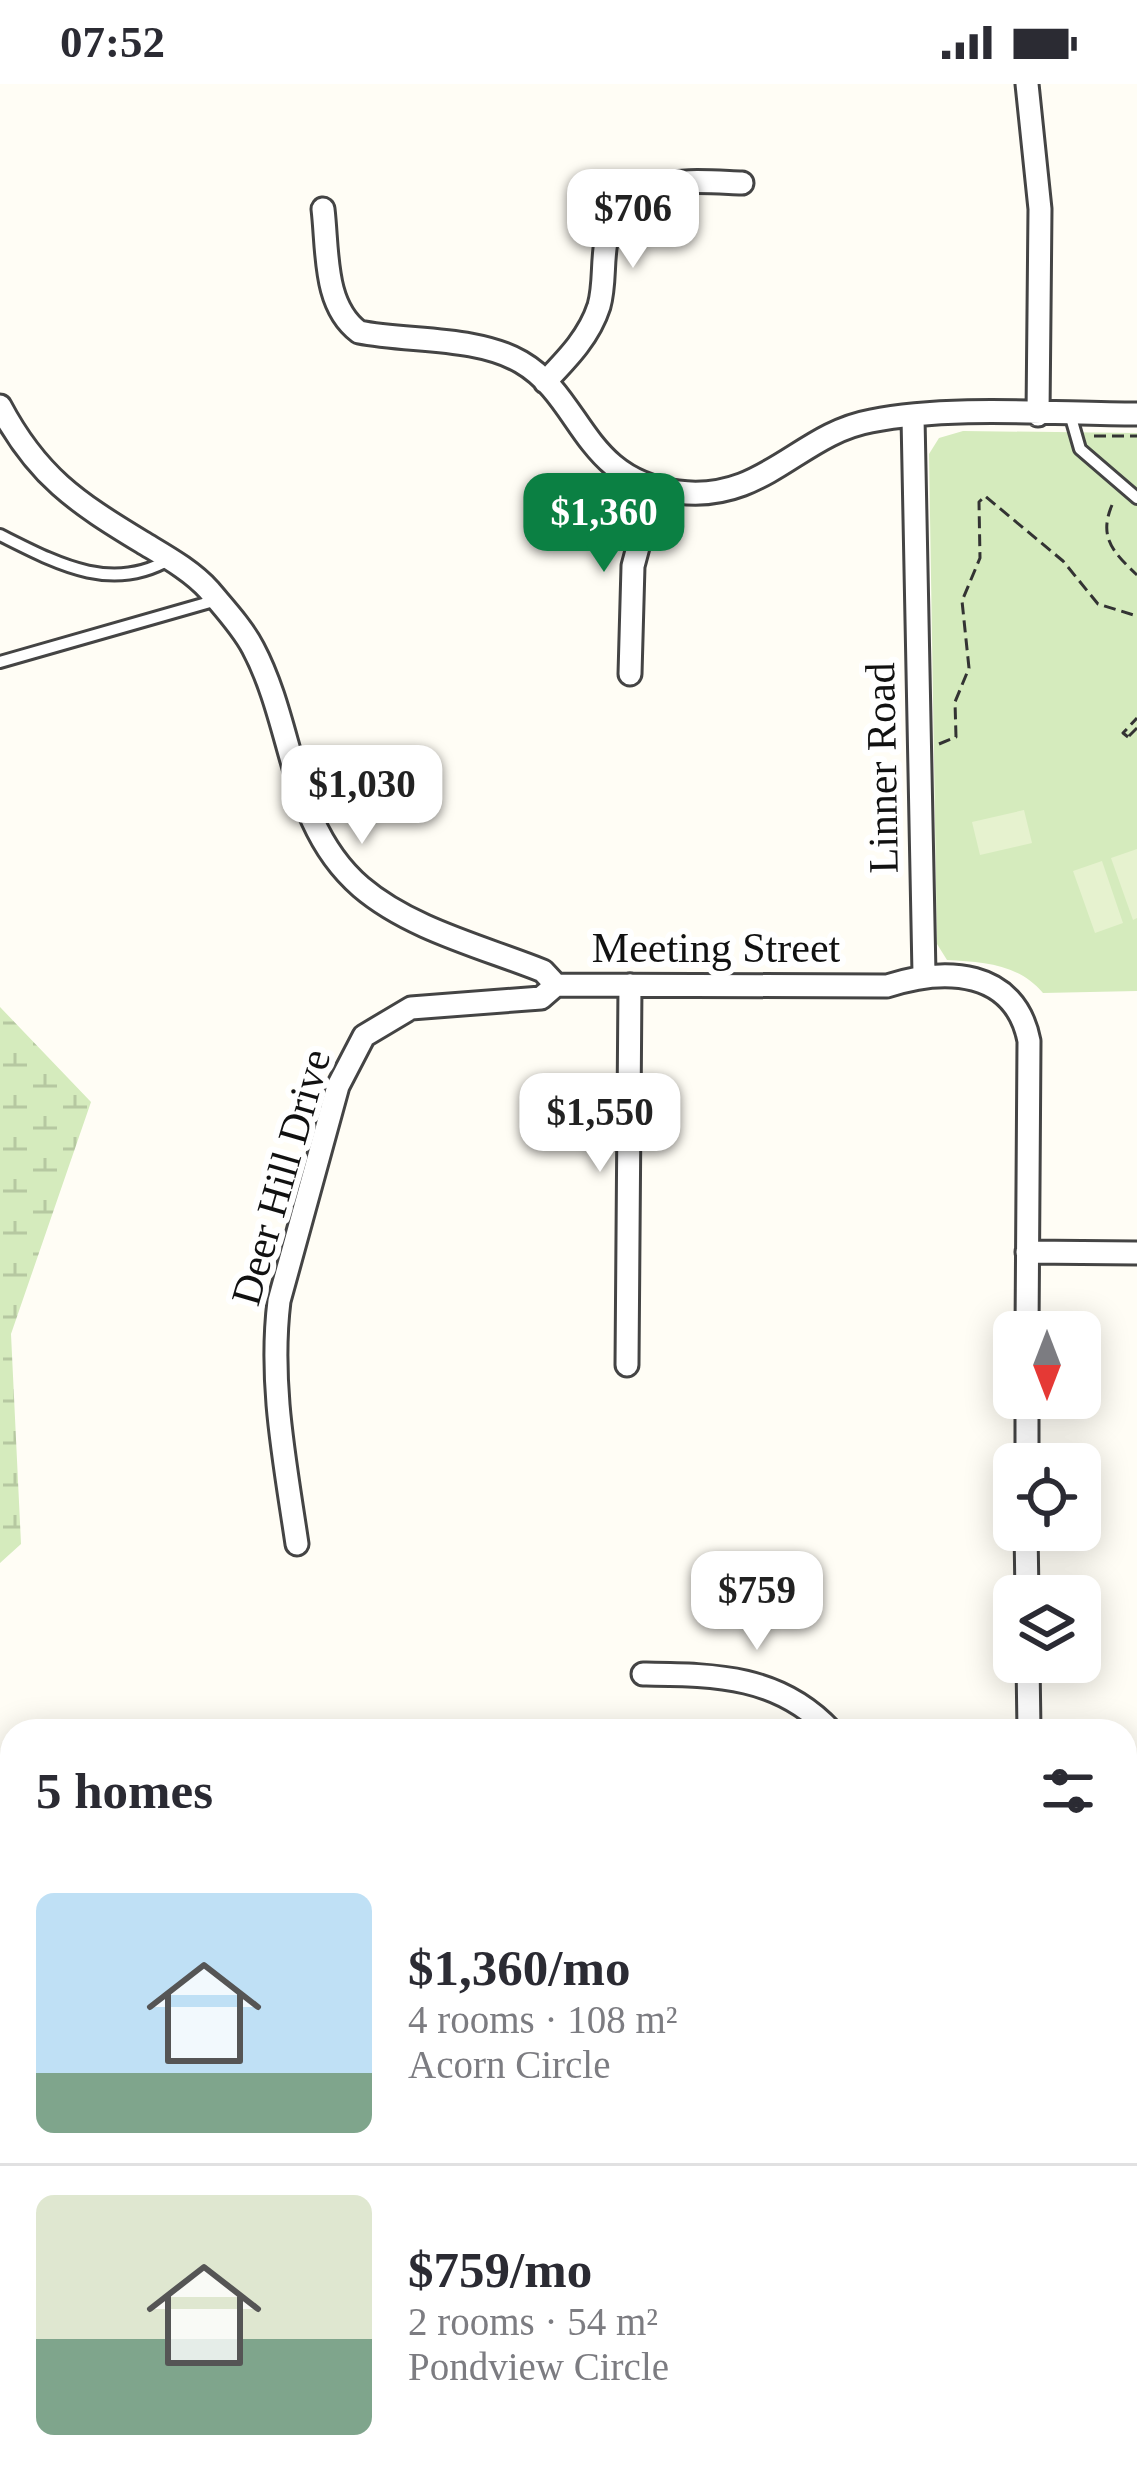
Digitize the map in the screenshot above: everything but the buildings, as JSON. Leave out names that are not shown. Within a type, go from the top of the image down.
[{"type":"street","points":[[1027,84],[1040,208],[1038,415]]},
{"type":"street","points":[[545,382],[586,334],[598,308],[605,244],[623,203],[659,183],[742,183]]},
{"type":"street","points":[[323,209],[332,289],[346,322],[377,336],[499,352],[545,382],[593,447],[620,471],[654,487],[693,493],[733,490],[846,429],[913,417],[1137,414]]},
{"type":"street","name":"Meeting Street","points":[[0,406],[6,431],[65,493],[170,559],[217,600],[253,649],[301,795],[335,859],[389,908],[543,970],[556,985],[886,986],[924,974]]},
{"type":"street","name":"Linner Road","points":[[913,417],[924,974]]},
{"type":"street","points":[[629,674],[633,566],[654,487]]},
{"type":"street","points":[[924,974],[982,980],[1007,992],[1024,1017],[1029,1041],[1027,1311]]},
{"type":"street","name":"Deer Hill Drive","points":[[297,1544],[273,1377],[274,1339],[279,1301],[348,1059],[385,1019],[411,1008],[541,998],[556,985]]},
{"type":"street","points":[[627,1365],[630,985]]},
{"type":"street","points":[[1027,1252],[1137,1252]]},
{"type":"street","points":[[643,1675],[747,1680],[784,1694],[816,1719]]},
{"type":"street","points":[[1028,1683],[1029,1719]]},
{"type":"lane","points":[[1070,414],[1080,449],[1137,498]]},
{"type":"lane","points":[[0,535],[53,562],[103,576],[145,574],[170,559]]},
{"type":"lane","points":[[0,662],[217,600]]},
{"type":"path","points":[[1092,444],[1092,436],[1137,436]]},
{"type":"path","points":[[919,745],[956,737],[955,702],[969,668],[962,601],[980,558],[979,502],[985,496],[1063,561],[1098,604],[1137,616]]},
{"type":"path","points":[[1112,505],[1105,523],[1109,549],[1137,575]]},
{"type":"path","points":[[1137,718],[1124,733],[1128,737],[1137,728]]},
{"type":"green space","points":[[963,431],[1137,433],[1137,991],[1043,993],[1011,970],[947,960],[937,944],[929,454],[939,438]]},
{"type":"green space","points":[[1024,810],[1032,843],[980,855],[972,822]]},
{"type":"green space","points":[[1137,849],[1137,918],[1133,920],[1111,858]]},
{"type":"green space","points":[[1102,861],[1123,923],[1095,933],[1073,871]]},
{"type":"green space","points":[[0,1007],[91,1102],[11,1334],[21,1544],[0,1563]]}]
